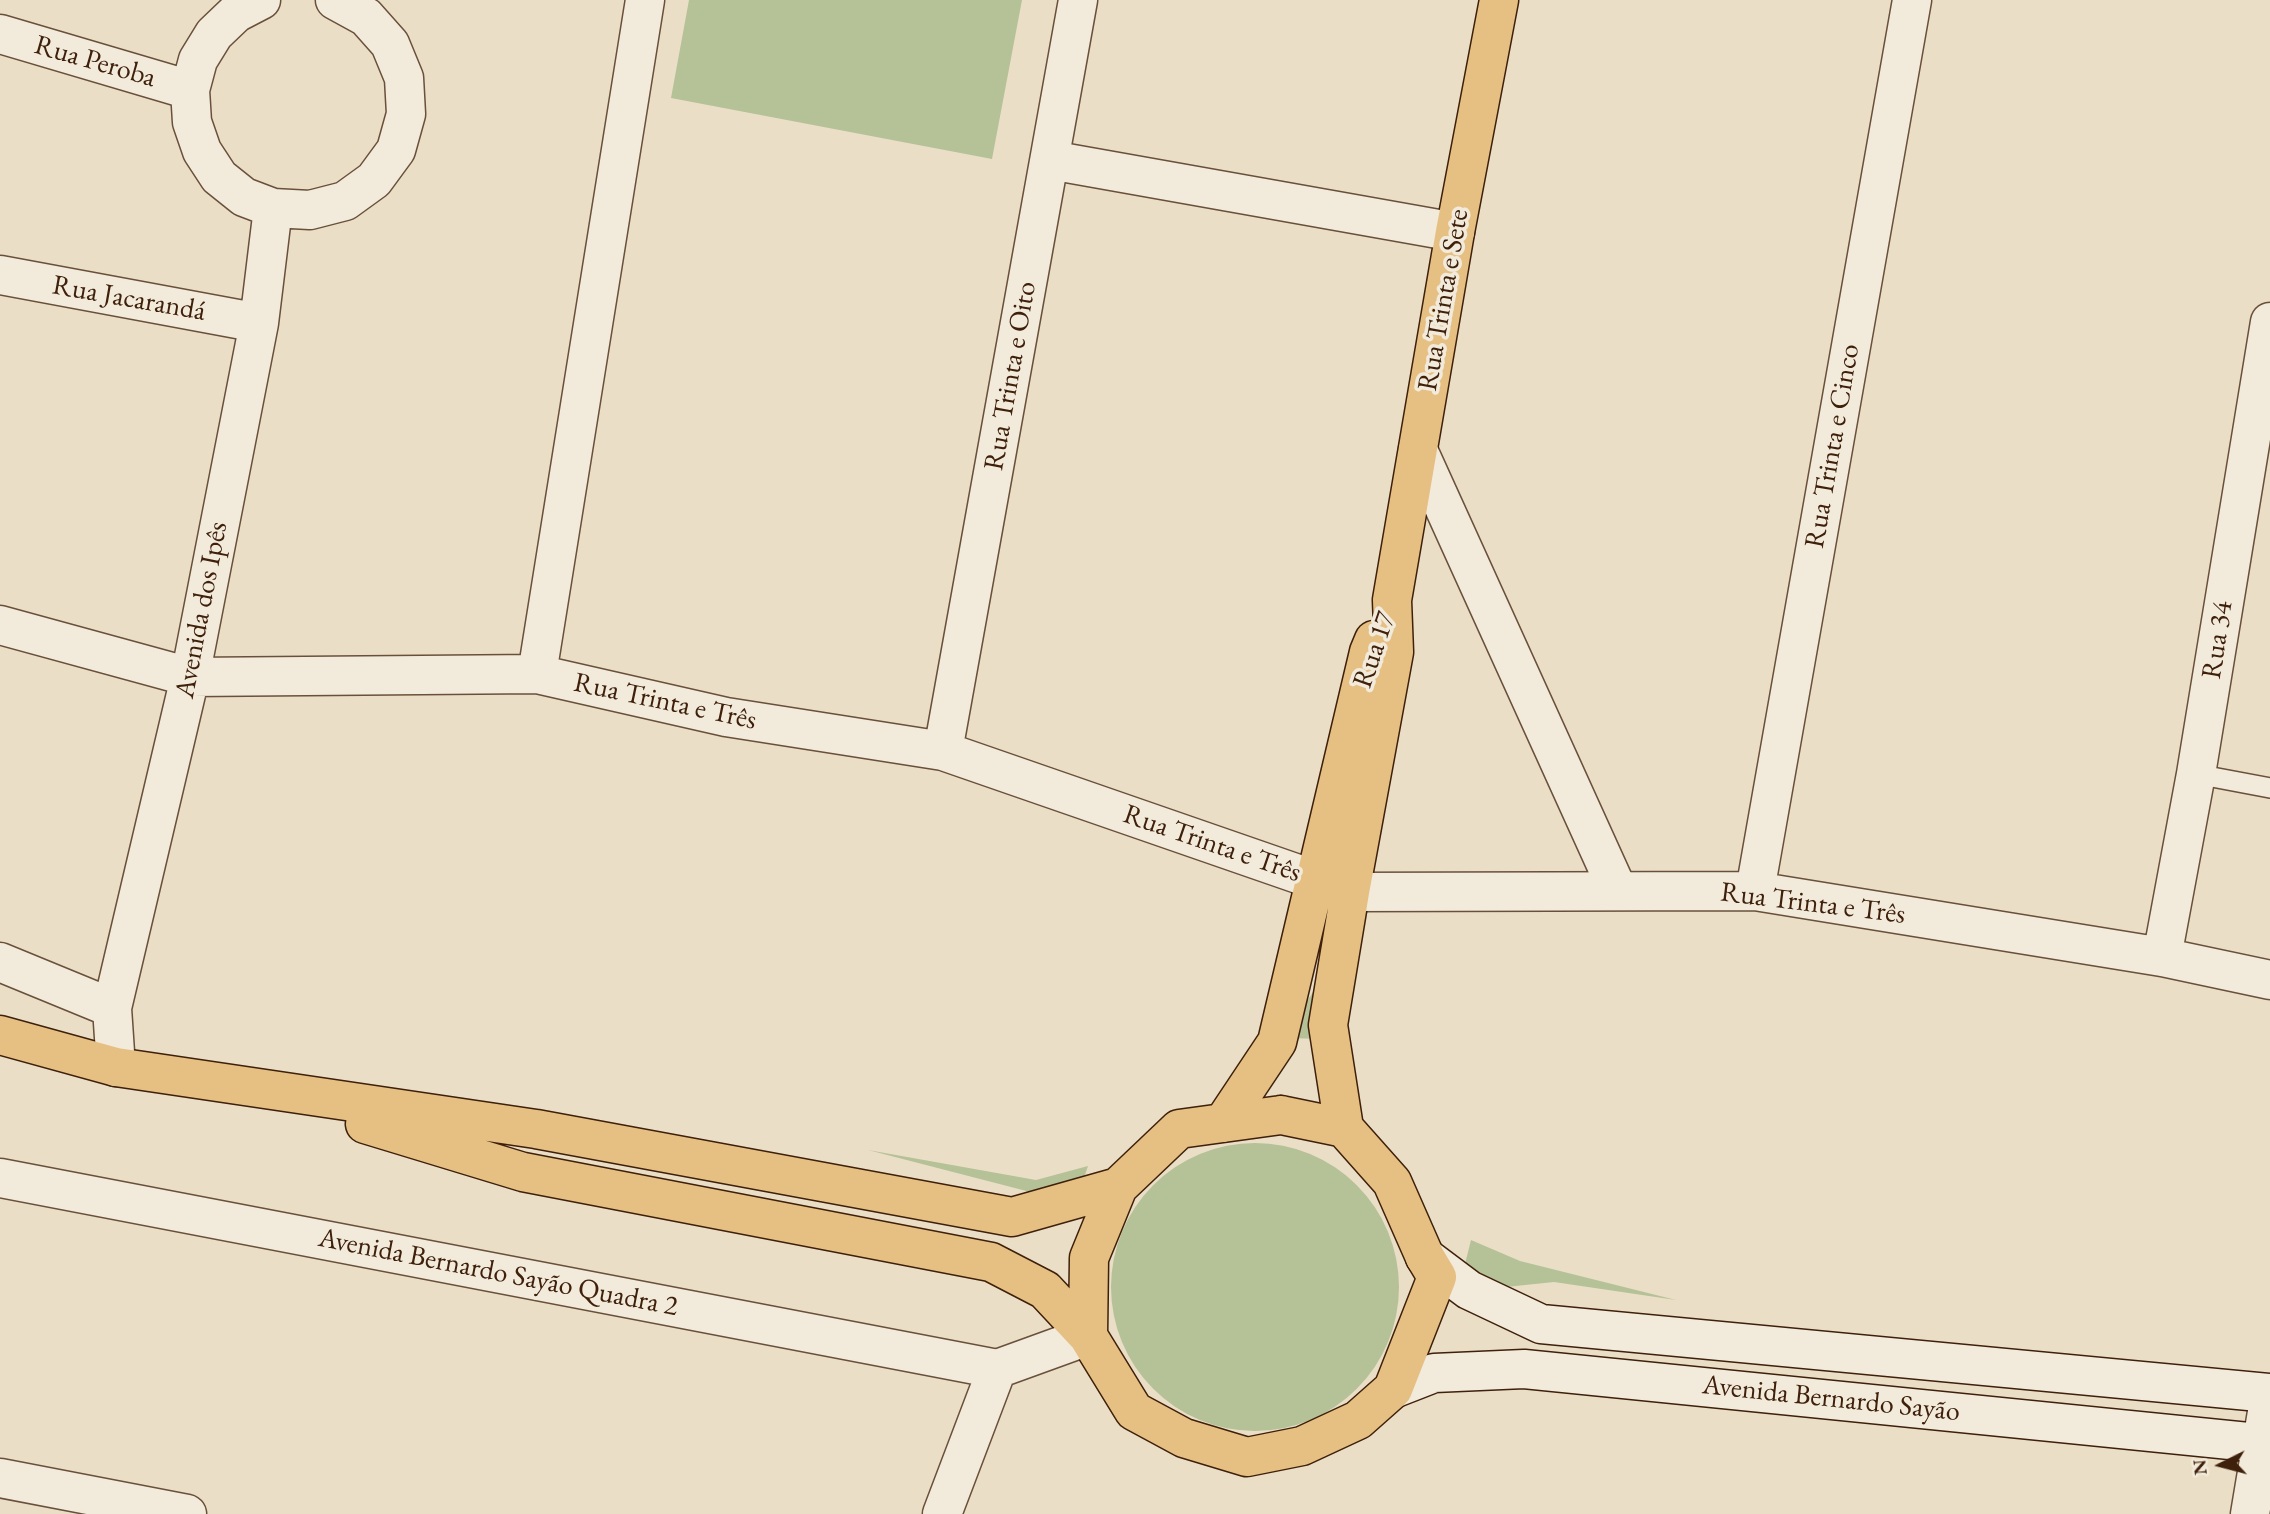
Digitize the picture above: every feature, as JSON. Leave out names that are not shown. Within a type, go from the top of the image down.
[{"type":"main road","name":"Rua Trinta e Sete","points":[[1392,600],[1455,232],[1499,0]]},
{"type":"main road","name":"Rua 17","points":[[1223,1123],[1277,1042],[1368,652],[1392,600]]},
{"type":"main road","name":"Rua 17","points":[[1344,1128],[1328,1025],[1394,652],[1392,600]]},
{"type":"main road","points":[[0,1035],[116,1067],[536,1129],[1012,1217],[1118,1187]]},
{"type":"main road","points":[[246,1087],[523,1172],[991,1262],[1045,1290],[1088,1336],[1134,1410],[1184,1438],[1247,1457],[1302,1446],[1358,1420],[1393,1389],[1437,1277],[1425,1257],[1392,1182],[1344,1128],[1281,1115],[1179,1129],[1118,1187],[1088,1258],[1088,1336]]},
{"type":"street","points":[[261,0],[236,13],[214,34],[198,60],[190,90],[192,122],[202,151],[219,177],[244,197],[273,208],[310,211],[345,201],[374,180],[396,150],[406,114],[404,78],[390,44],[366,17],[335,0]]},
{"type":"street","points":[[537,674],[645,0]]},
{"type":"street","name":"Rua Trinta e Oito","points":[[943,751],[1079,0]]},
{"type":"street","name":"Rua Trinta e Cinco","points":[[1755,891],[1912,0]]},
{"type":"street","name":"Rua Peroba","points":[[0,34],[190,90]]},
{"type":"street","points":[[1050,160],[1455,232]]},
{"type":"street","name":"Avenida dos Ipês","points":[[116,1067],[112,1008],[190,677],[259,323],[273,208]]},
{"type":"street","name":"Rua Jacarandá","points":[[0,275],[259,323]]},
{"type":"street","name":"Rua 34","points":[[2162,957],[2196,774],[2270,322]]},
{"type":"street","points":[[1418,450],[1618,891]]},
{"type":"street","name":"Rua Trinta e Três","points":[[0,625],[190,677],[537,674],[726,717],[943,751],[1350,892],[1755,891],[2162,957],[2270,980]]},
{"type":"street","points":[[0,962],[112,1008]]},
{"type":"street","name":"Avenida Bernardo Sayão Quadra 2","points":[[0,1178],[997,1369]]},
{"type":"street","name":"Avenida Bernardo Sayão","points":[[1425,1257],[1469,1290],[1541,1324],[2270,1393]]},
{"type":"street","points":[[942,1514],[997,1369],[1088,1336]]},
{"type":"street","name":"Avenida Bernardo Sayão","points":[[1393,1389],[1434,1373],[1524,1369],[2266,1443]]},
{"type":"street","points":[[2250,1514],[2266,1443],[2270,1393]]},
{"type":"street","points":[[0,1478],[187,1514]]},
{"type":"lane","points":[[2196,774],[2270,788]]},
{"type":"green space","points":[[689,0],[1022,0],[992,159],[671,98]]},
{"type":"green space","points":[[1333,925],[1326,1039],[1283,1038],[1313,992]]},
{"type":"green space","points":[[1255,1143],[1283,1146],[1310,1154],[1323,1160],[1357,1185],[1382,1219],[1388,1232],[1396,1259],[1399,1287],[1396,1315],[1388,1342],[1382,1355],[1357,1389],[1323,1414],[1310,1420],[1283,1428],[1255,1431],[1227,1428],[1200,1420],[1187,1414],[1153,1389],[1128,1355],[1122,1342],[1114,1315],[1111,1287],[1114,1259],[1122,1232],[1128,1219],[1153,1185],[1187,1160],[1200,1154],[1227,1146]]},
{"type":"green space","points":[[868,1150],[1036,1180],[1088,1166],[1078,1196],[1080,1218],[1038,1194]]},
{"type":"green space","points":[[1471,1240],[1520,1261],[1676,1300],[1554,1282],[1458,1292]]}]
